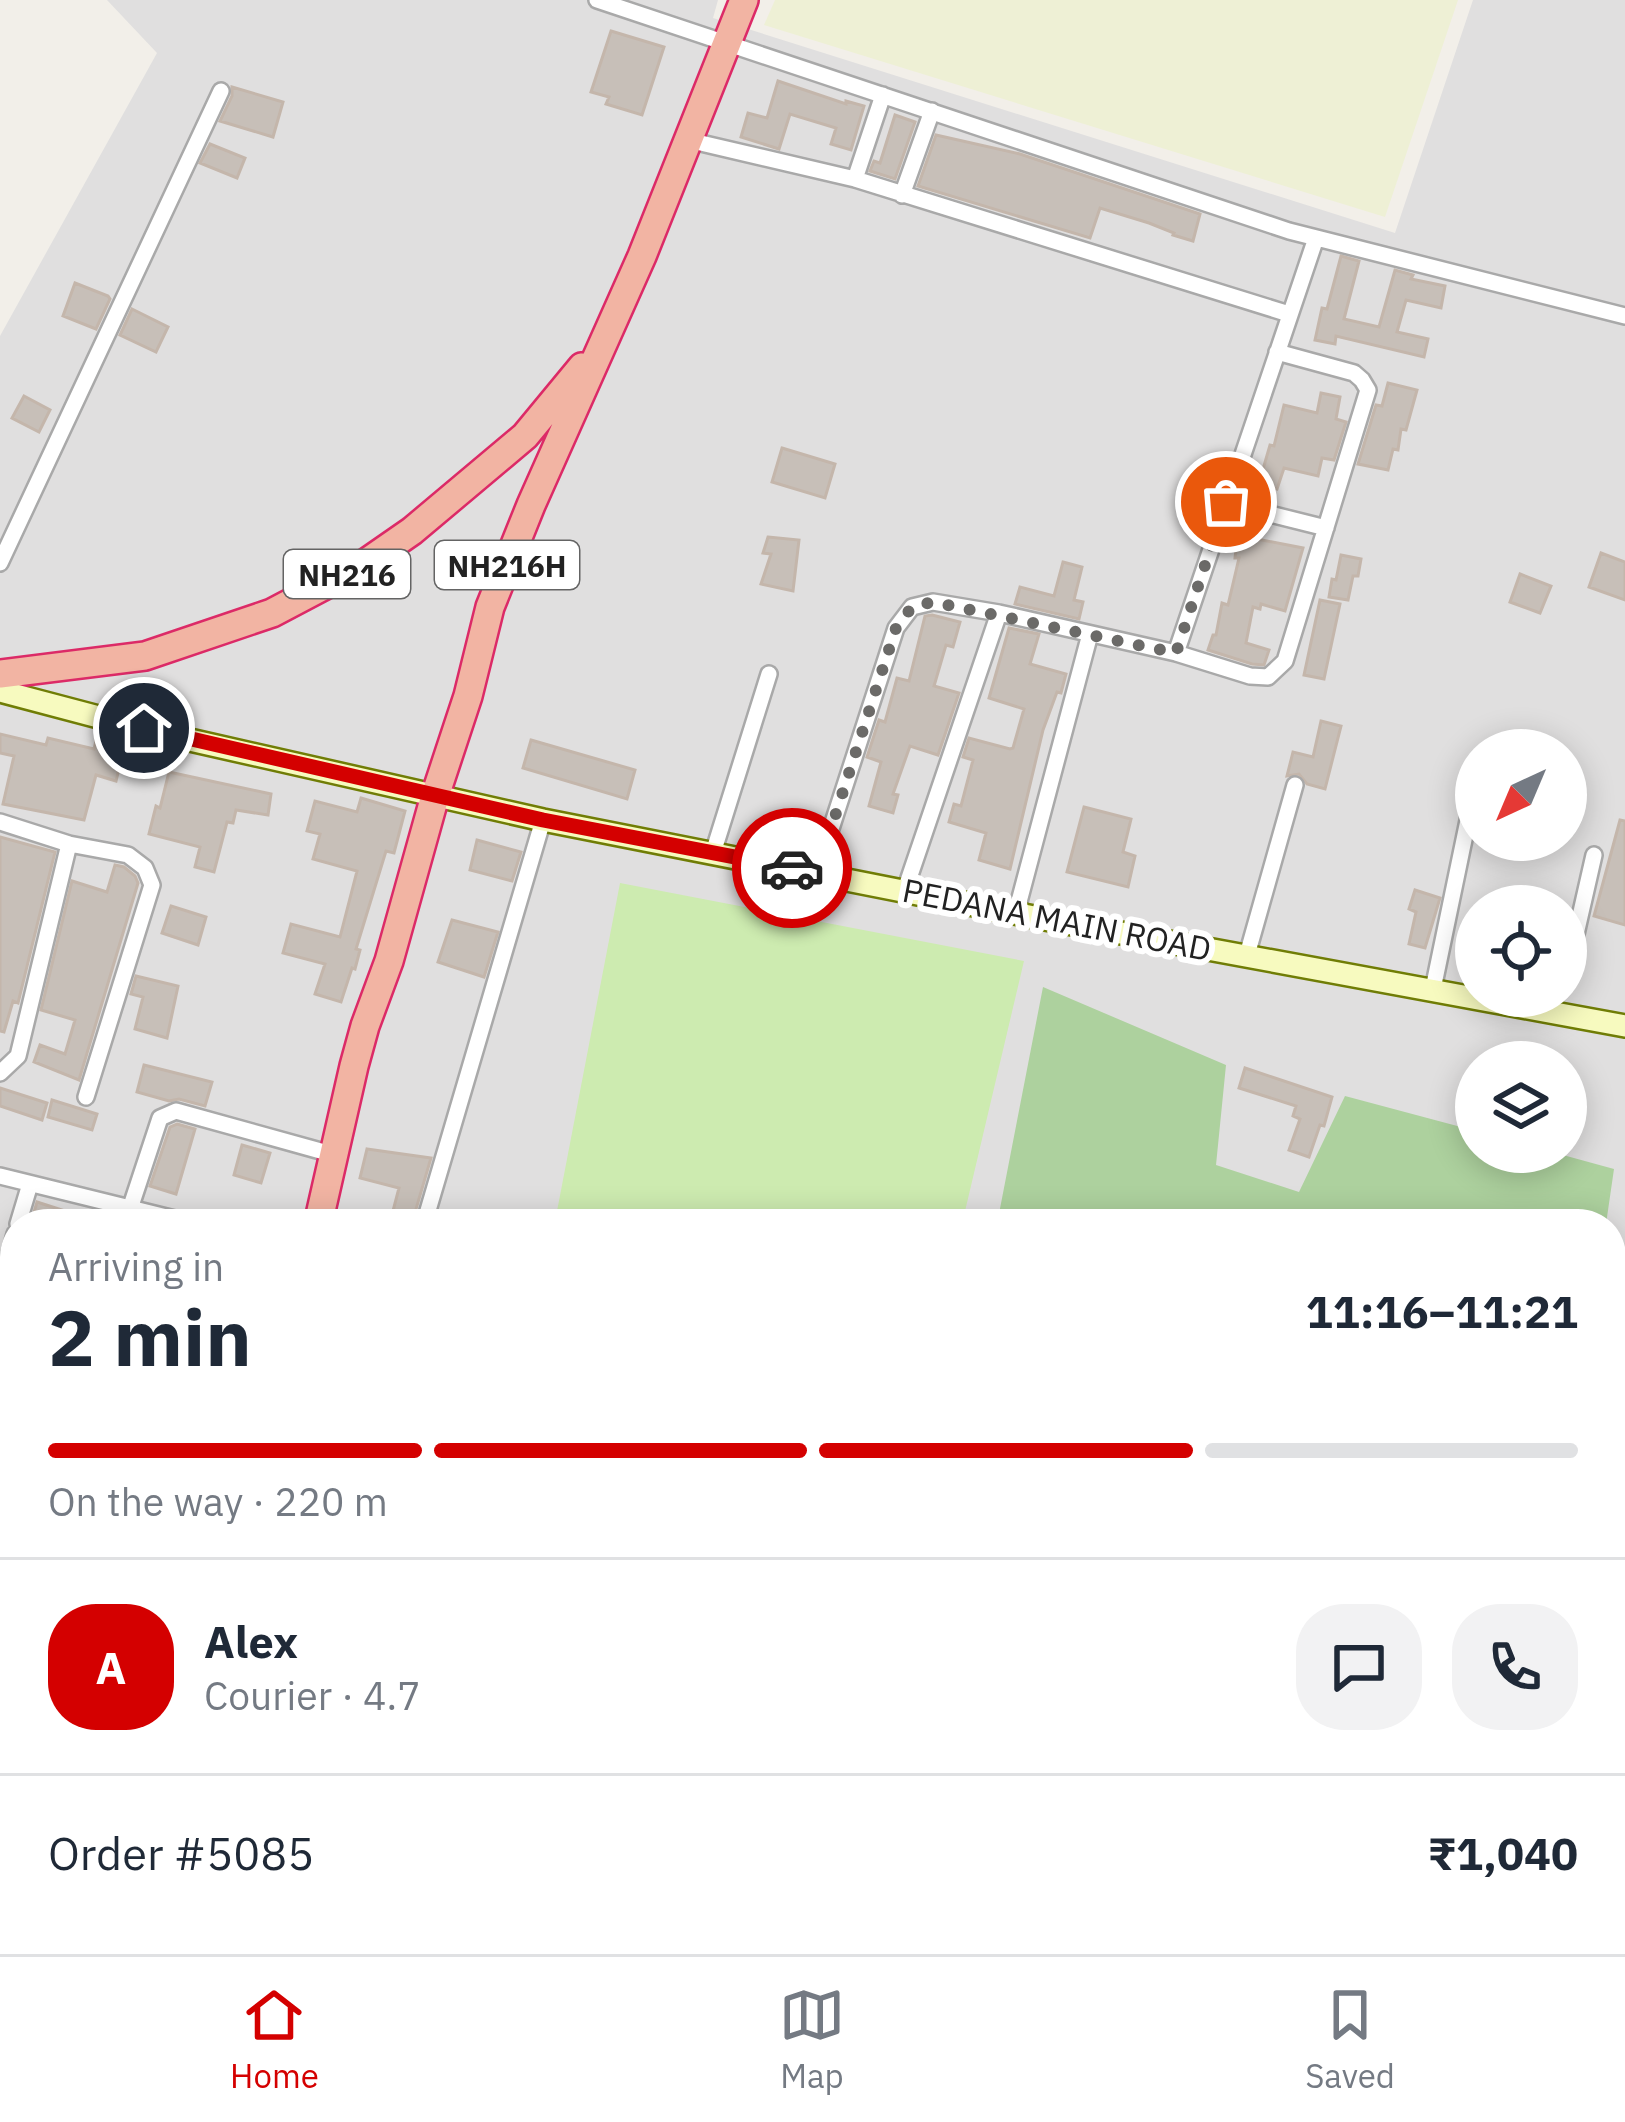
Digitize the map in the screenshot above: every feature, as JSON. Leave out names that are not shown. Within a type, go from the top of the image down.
[{"type":"highway","name":"NH216","points":[[0,674],[145,656],[272,613],[363,565],[412,531],[525,436],[602,343],[642,256],[744,0]]},
{"type":"highway","name":"NH216H","points":[[322,1209],[359,1046],[389,962],[490,607],[602,343]]},
{"type":"main road","name":"PEDANA MAIN ROAD","points":[[0,691],[159,734],[543,820],[1016,914],[1455,992]]},
{"type":"main road","name":"PEDANA MAIN ROAD","points":[[1587,1014],[1625,1026]]},
{"type":"street","points":[[597,0],[1316,238],[1625,316]]},
{"type":"street","points":[[0,563],[221,91]]},
{"type":"street","points":[[855,179],[883,94]]},
{"type":"street","points":[[902,195],[932,111]]},
{"type":"street","points":[[688,140],[855,179],[1289,314]]},
{"type":"street","points":[[1176,653],[1316,238]]},
{"type":"street","points":[[817,872],[896,628],[912,607],[933,602],[999,614],[1176,653],[1250,676],[1268,677],[1285,661],[1368,390],[1354,373],[1276,352]]},
{"type":"street","points":[[1226,502],[1325,528]]},
{"type":"street","points":[[905,890],[999,614]]},
{"type":"street","points":[[1016,914],[1090,634]]},
{"type":"street","points":[[713,853],[769,674]]},
{"type":"street","points":[[1247,955],[1295,785]]},
{"type":"street","points":[[428,1209],[543,820]]},
{"type":"street","points":[[0,822],[69,844],[128,855],[145,868],[152,886],[86,1097]]},
{"type":"street","points":[[0,1073],[18,1056],[69,844]]},
{"type":"street","points":[[1587,886],[1594,855]]},
{"type":"street","points":[[1432,989],[1459,861]]},
{"type":"street","points":[[129,1209],[160,1118],[168,1112],[335,1155]]},
{"type":"street","points":[[0,1176],[106,1209]]},
{"type":"street","points":[[22,1209],[30,1184]]},
{"type":"shaded area","points":[[107,0],[718,0],[713,18],[1395,233],[1473,0],[1625,0],[1625,1209],[0,1209],[0,336],[157,53]]},
{"type":"green space","points":[[775,0],[1458,0],[1385,217],[764,25]]},
{"type":"green space","points":[[620,883],[1024,961],[966,1209],[557,1209]]},
{"type":"green space","points":[[1043,987],[1226,1065],[1216,1165],[1299,1192],[1345,1096],[1455,1125],[1455,1173],[1587,1173],[1587,1162],[1614,1169],[1608,1209],[1000,1209]]},
{"type":"building","points":[[611,31],[664,47],[642,115],[606,104],[609,97],[591,92]]},
{"type":"building","points":[[778,81],[864,106],[851,150],[831,144],[836,128],[790,114],[779,149],[741,137],[748,113],[767,118]]},
{"type":"building","points":[[232,87],[283,102],[273,137],[220,121]]},
{"type":"building","points":[[895,115],[915,122],[895,179],[870,171],[874,161],[880,163]]},
{"type":"building","points":[[936,135],[1020,154],[1200,214],[1193,241],[1100,208],[1090,238],[918,186]]},
{"type":"building","points":[[210,144],[245,158],[237,178],[200,163]]},
{"type":"building","points":[[1341,256],[1359,261],[1344,319],[1379,327],[1395,270],[1413,275],[1411,279],[1445,286],[1441,308],[1406,300],[1397,332],[1428,339],[1424,357],[1336,336],[1335,344],[1315,340]]},
{"type":"building","points":[[75,283],[110,299],[96,329],[63,316]]},
{"type":"building","points":[[132,309],[168,327],[156,352],[120,335]]},
{"type":"building","points":[[1388,383],[1417,390],[1388,470],[1358,464],[1376,405],[1382,406]]},
{"type":"building","points":[[1321,393],[1340,397],[1336,419],[1346,422],[1334,460],[1322,458],[1318,476],[1284,468],[1277,489],[1259,483],[1284,405],[1317,413]]},
{"type":"building","points":[[24,396],[50,410],[39,432],[12,418]]},
{"type":"building","points":[[782,448],[835,464],[825,498],[772,482]]},
{"type":"building","points":[[768,537],[799,540],[793,591],[761,584],[771,554],[763,553]]},
{"type":"building","points":[[1252,538],[1303,548],[1285,611],[1261,604],[1260,609],[1253,607],[1246,643],[1269,650],[1264,665],[1208,650],[1222,603],[1228,605],[1239,558],[1235,558],[1237,542],[1250,544]]},
{"type":"building","points":[[1601,553],[1625,562],[1625,600],[1589,587]]},
{"type":"building","points":[[1341,555],[1361,559],[1348,600],[1329,597]]},
{"type":"building","points":[[1063,562],[1082,567],[1074,600],[1083,602],[1079,619],[1015,604],[1020,587],[1054,596]]},
{"type":"building","points":[[1520,574],[1551,586],[1540,613],[1510,602]]},
{"type":"building","points":[[1320,600],[1340,604],[1324,679],[1304,675]]},
{"type":"building","points":[[925,616],[960,622],[953,647],[946,645],[934,686],[959,693],[938,755],[910,746],[893,794],[898,795],[893,813],[869,806],[881,762],[867,757],[879,720],[885,722],[897,678],[909,681]]},
{"type":"building","points":[[1009,628],[1039,634],[1030,664],[1066,674],[1043,730],[1010,869],[979,860],[986,833],[949,822],[954,804],[961,806],[973,760],[963,757],[969,738],[1013,748],[1024,709],[989,698]]},
{"type":"building","points":[[1321,721],[1341,726],[1325,789],[1307,784],[1299,774],[1287,776],[1293,752],[1313,757]]},
{"type":"building","points":[[98,732],[126,740],[116,781],[96,775],[84,820],[3,804],[14,756],[0,753],[0,734],[46,745],[48,738],[94,749]]},
{"type":"building","points":[[531,740],[635,770],[627,799],[523,768]]},
{"type":"building","points":[[169,772],[271,794],[268,815],[236,810],[233,823],[227,822],[214,872],[195,867],[200,847],[149,834]]},
{"type":"building","points":[[361,798],[405,811],[394,853],[386,851],[356,949],[360,950],[355,969],[341,1002],[315,994],[325,964],[283,953],[291,924],[340,937],[357,871],[313,859],[320,834],[307,831],[315,801],[357,812]]},
{"type":"building","points":[[1084,807],[1131,819],[1123,852],[1135,856],[1128,887],[1067,872]]},
{"type":"building","points":[[1620,820],[1625,821],[1625,925],[1594,916]]},
{"type":"building","points":[[0,837],[55,852],[18,1003],[13,1001],[4,1032],[0,1031]]},
{"type":"building","points":[[477,840],[521,852],[512,881],[470,870]]},
{"type":"building","points":[[115,865],[124,867],[138,883],[79,1080],[34,1062],[40,1045],[65,1054],[75,1020],[41,1010],[72,881],[107,892]]},
{"type":"building","points":[[1415,890],[1440,898],[1425,948],[1409,944],[1416,912],[1409,909]]},
{"type":"building","points":[[171,906],[206,917],[198,945],[162,933]]},
{"type":"building","points":[[452,920],[498,932],[484,977],[438,962]]},
{"type":"building","points":[[136,976],[178,986],[167,1038],[135,1029],[143,997],[131,994]]},
{"type":"building","points":[[144,1065],[212,1082],[205,1106],[137,1092]]},
{"type":"building","points":[[1245,1068],[1332,1097],[1309,1157],[1289,1150],[1300,1119],[1293,1116],[1296,1106],[1239,1088]]},
{"type":"building","points":[[0,1088],[47,1103],[42,1120],[0,1106]]},
{"type":"building","points":[[52,1100],[97,1114],[92,1130],[48,1117]]},
{"type":"building","points":[[170,1127],[195,1129],[176,1194],[150,1186]]},
{"type":"building","points":[[242,1145],[270,1153],[261,1183],[234,1175]]},
{"type":"building","points":[[367,1149],[431,1158],[416,1209],[394,1209],[399,1188],[360,1178]]},
{"type":"way so far","points":[[792,868],[817,872],[896,628],[912,607],[933,602],[1176,653],[1226,502]]},
{"type":"route","points":[[144,728],[543,820],[792,868]]}]
